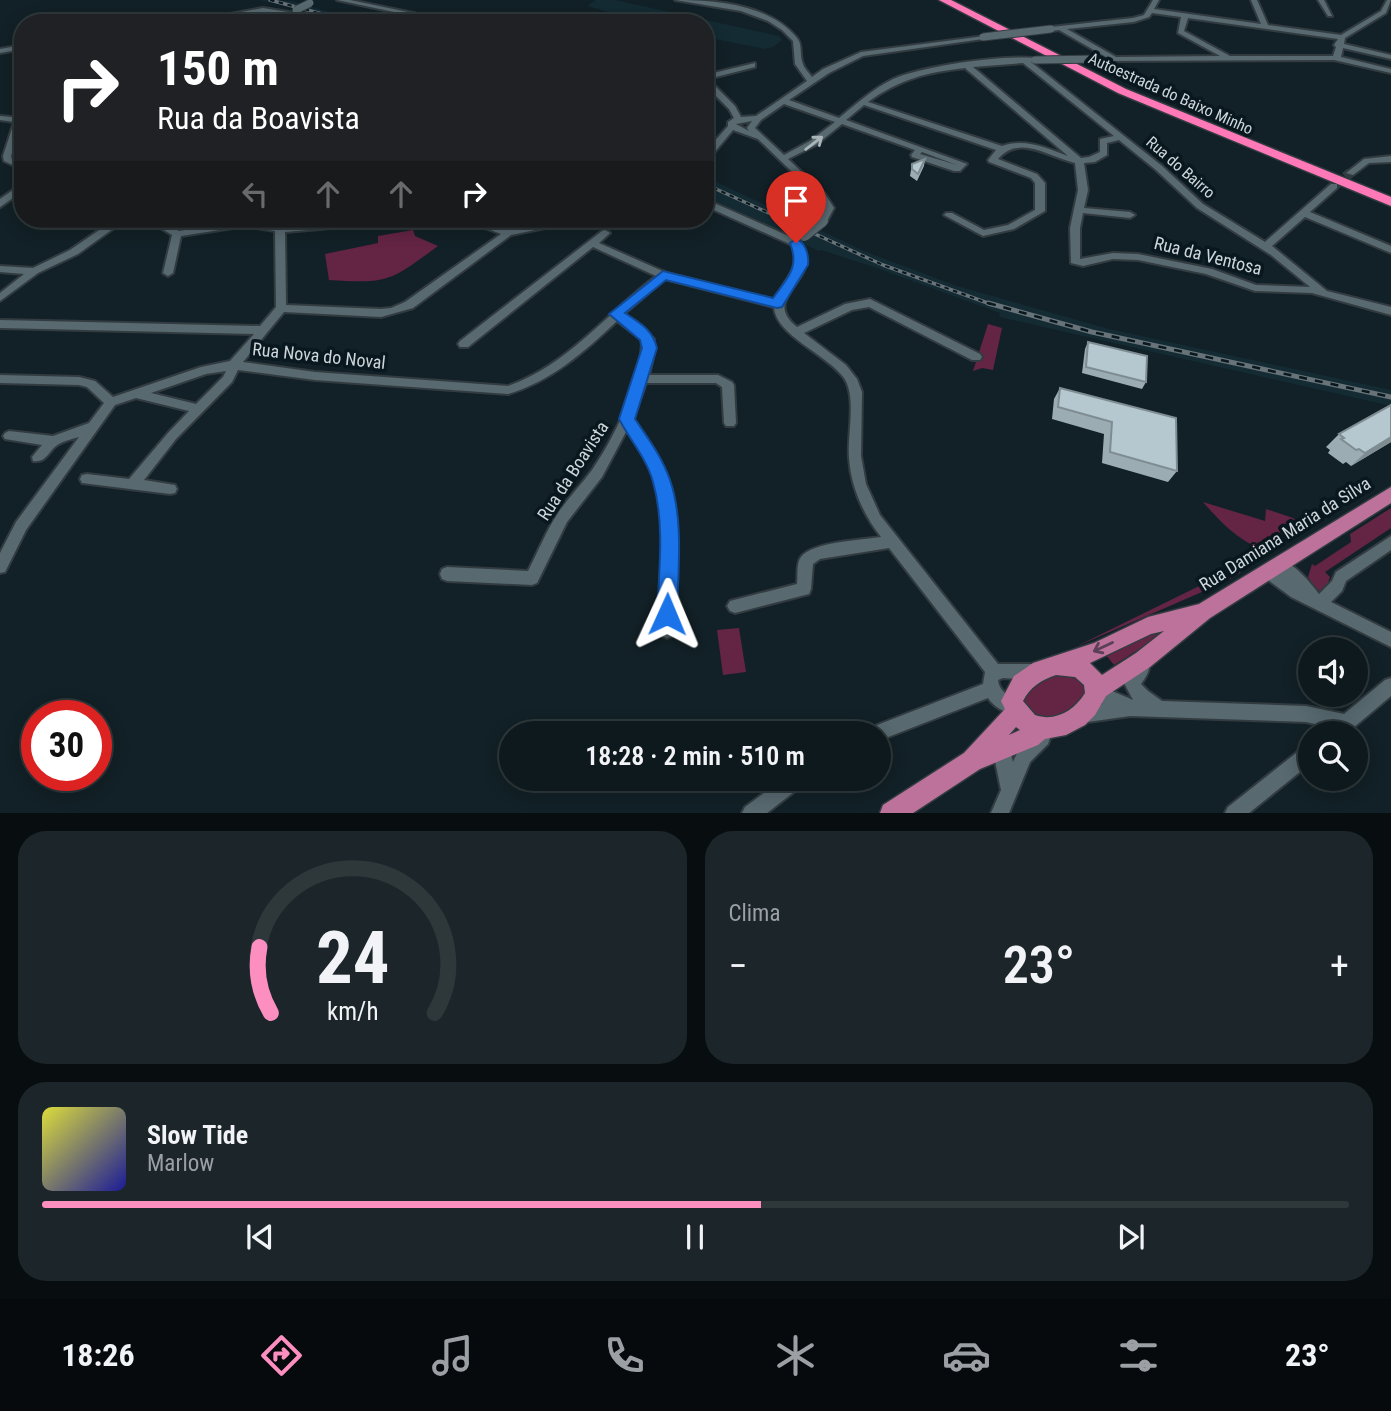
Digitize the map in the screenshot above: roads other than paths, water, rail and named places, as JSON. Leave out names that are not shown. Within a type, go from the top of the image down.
[{"type":"highway","name":"Autoestrada do Baixo Minho","points":[[944,0],[1159,107],[1270,155],[1391,202]]},
{"type":"highway","name":"Autoestrada do Baixo Minho","points":[[956,0],[1131,88],[1203,120],[1391,195]]},
{"type":"main road","name":"Rua Damiana Maria da Silva","points":[[891,813],[972,761],[1081,715],[1093,701],[1096,691],[1143,660],[1203,612],[1391,494]]},
{"type":"main road","name":"Rua Damiana Maria da Silva","points":[[972,761],[1004,701],[1012,701],[1015,691],[1036,672],[1098,650],[1148,626],[1203,612]]},
{"type":"main road","points":[[1056,665],[1078,667],[1085,671],[1096,691]]},
{"type":"main road","points":[[1004,701],[1028,725],[1046,728]]},
{"type":"street","points":[[340,0],[412,14]]},
{"type":"street","points":[[678,0],[743,8],[774,23],[796,41],[800,64],[811,81]]},
{"type":"street","points":[[714,150],[745,124],[811,81],[845,60],[870,51],[1134,20],[1147,16],[1156,0]]},
{"type":"street","points":[[1254,0],[1266,27]]},
{"type":"street","points":[[1321,0],[1329,15]]},
{"type":"street","points":[[1334,58],[1338,56],[1340,41],[1384,12],[1390,0]]},
{"type":"street","points":[[280,14],[293,11],[312,1]]},
{"type":"street","points":[[232,14],[255,10],[306,14]]},
{"type":"street","points":[[1151,11],[1236,30],[1241,29],[1241,23],[1340,41],[1391,57]]},
{"type":"street","points":[[1184,19],[1180,32],[1231,60]]},
{"type":"street","points":[[1062,28],[1114,58]]},
{"type":"street","points":[[783,158],[802,152],[892,82],[911,75],[1029,60],[1114,58],[1334,58],[1391,71]]},
{"type":"street","name":"Rua do Bairro","points":[[1029,60],[1159,168],[1200,206],[1293,266],[1323,291]]},
{"type":"street","points":[[714,76],[752,65]]},
{"type":"street","points":[[969,67],[1079,161]]},
{"type":"street","points":[[714,89],[745,124],[822,196],[829,208],[823,221],[800,240]]},
{"type":"street","points":[[783,101],[920,149]]},
{"type":"street","points":[[864,103],[1002,149]]},
{"type":"street","points":[[949,215],[983,233],[1011,227],[1040,211],[1040,183],[1034,176],[992,160],[1002,149],[1016,144],[1079,161],[1091,160],[1102,155],[1105,150],[1102,141],[1121,137]]},
{"type":"street","points":[[14,138],[7,156],[8,161],[14,163]]},
{"type":"street","points":[[1350,173],[1367,161],[1391,159]]},
{"type":"street","name":"Rua da Ventosa","points":[[1079,161],[1083,190],[1073,258],[1079,262],[1124,255],[1208,271],[1255,288],[1323,291],[1391,312]]},
{"type":"street","points":[[1265,247],[1334,186]]},
{"type":"street","points":[[0,204],[14,193]]},
{"type":"street","points":[[714,206],[800,240]]},
{"type":"street","points":[[1079,210],[1130,215]]},
{"type":"street","points":[[1304,213],[1391,250]]},
{"type":"street","points":[[0,298],[34,271],[74,252],[113,228]]},
{"type":"street","points":[[167,228],[177,234],[215,228]]},
{"type":"street","points":[[274,228],[291,228]]},
{"type":"street","points":[[494,228],[508,233]]},
{"type":"street","points":[[281,308],[381,313],[393,311],[409,305],[508,233],[532,228]]},
{"type":"street","points":[[260,330],[281,308],[279,229]]},
{"type":"street","points":[[464,344],[605,233]]},
{"type":"street","points":[[168,273],[177,234]]},
{"type":"street","points":[[800,240],[802,265],[777,304],[778,314],[796,332],[842,368],[851,379],[856,392],[855,456],[859,484],[875,519],[1004,701]]},
{"type":"street","points":[[592,243],[663,275],[777,304]]},
{"type":"street","points":[[0,269],[34,271]]},
{"type":"street","name":"Rua Nova do Noval","points":[[260,330],[234,365],[315,376],[508,390],[526,386],[553,370],[663,275]]},
{"type":"street","points":[[796,332],[849,307],[870,303],[976,357]]},
{"type":"street","name":"Rua da Boavista","points":[[447,574],[532,578],[559,523],[598,471],[627,419],[640,379],[649,348],[648,339],[616,314]]},
{"type":"street","name":"Rua Nova do Noval","points":[[0,324],[260,330]]},
{"type":"street","points":[[0,567],[6,542],[22,526],[111,402],[205,370],[234,365]]},
{"type":"street","points":[[132,484],[172,436],[228,379],[234,365]]},
{"type":"street","points":[[0,379],[79,380],[91,384],[111,402]]},
{"type":"street","points":[[640,379],[718,379],[728,385],[730,423]]},
{"type":"street","points":[[138,394],[191,407]]},
{"type":"street","points":[[627,419],[653,460],[662,482],[669,533],[667,631]]},
{"type":"street","points":[[9,436],[53,441],[95,426]]},
{"type":"street","points":[[38,457],[53,441]]},
{"type":"street","points":[[87,480],[170,489]]},
{"type":"street","points":[[735,606],[804,589],[806,561],[816,553],[892,541]]},
{"type":"street","points":[[1318,601],[1340,577],[1391,542]]},
{"type":"street","points":[[1274,568],[1296,592],[1391,640]]},
{"type":"street","points":[[1143,660],[1140,672],[1132,683],[1135,691],[1142,699],[1164,710]]},
{"type":"street","points":[[1009,788],[1001,751],[1009,670],[1036,672]]},
{"type":"street","points":[[1348,721],[1391,685]]},
{"type":"street","points":[[1096,691],[1131,708]]},
{"type":"street","points":[[891,730],[1004,701]]},
{"type":"street","points":[[1081,715],[1131,708],[1306,715],[1322,721]]},
{"type":"street","points":[[1000,813],[1024,756],[1046,728]]},
{"type":"street","points":[[1234,813],[1298,762]]},
{"type":"street","points":[[751,813],[781,791]]},
{"type":"tunnel","points":[[1334,186],[1350,173]]},
{"type":"railway","points":[[270,0],[322,14]]},
{"type":"railway","points":[[714,188],[883,265],[993,305]]},
{"type":"railway","points":[[988,303],[1092,332],[1391,397]]}]
